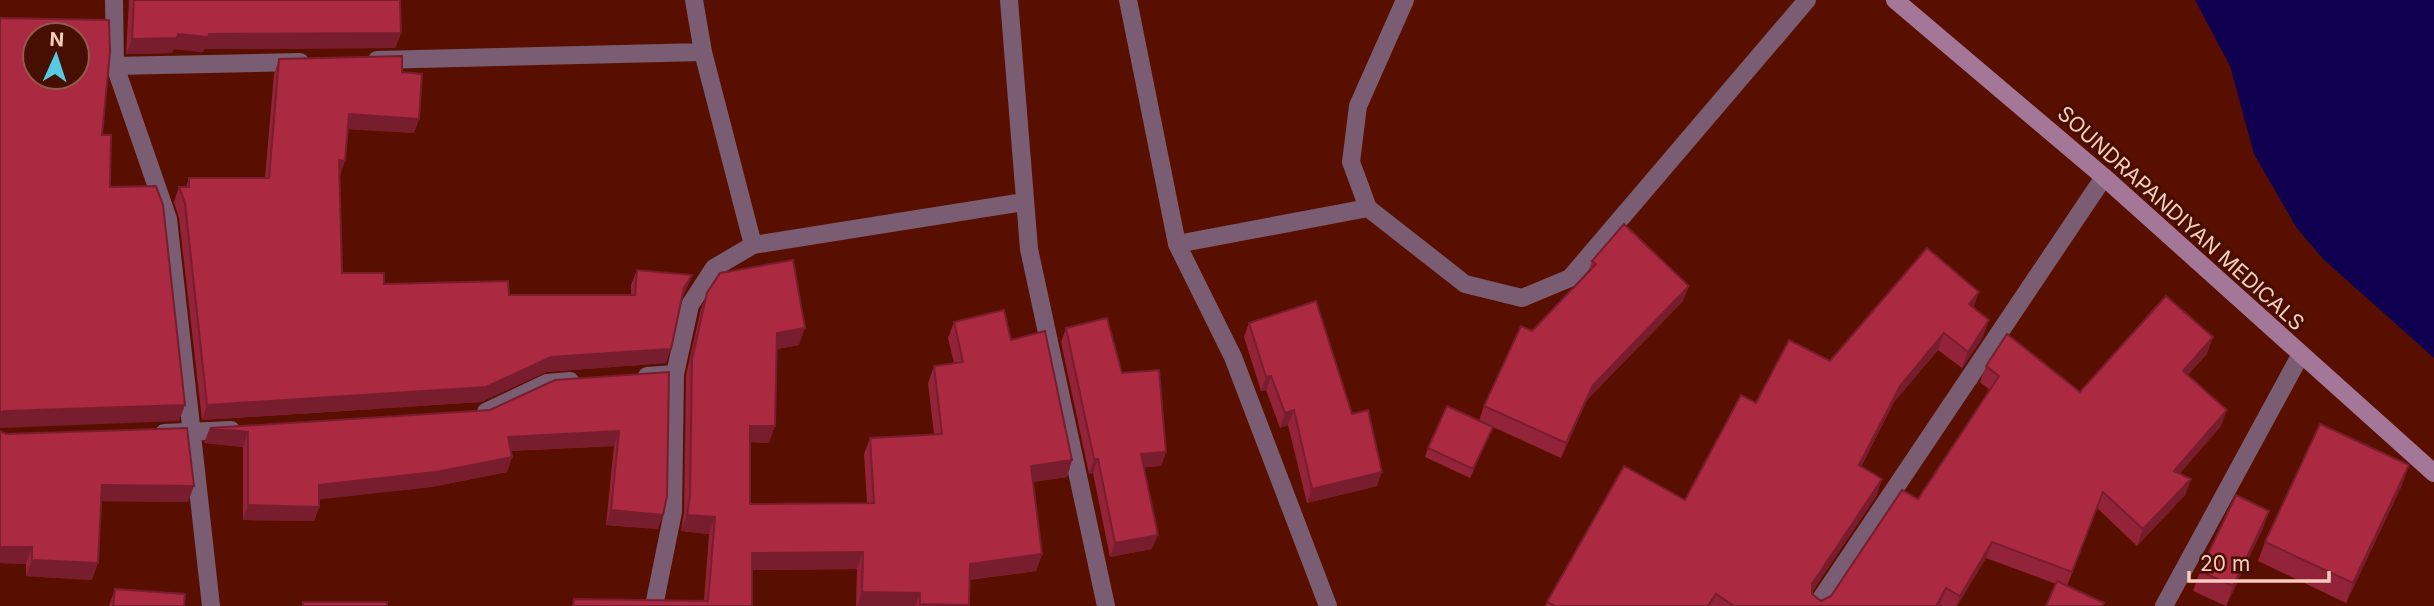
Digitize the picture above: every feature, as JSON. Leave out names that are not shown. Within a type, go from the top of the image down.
[{"type":"main road","name":"SOUNDRAPANDIYAN MEDICALS","points":[[1895,0],[2104,177],[2434,473]]},
{"type":"street","points":[[114,0],[115,66],[168,219],[211,606]]},
{"type":"street","points":[[694,0],[703,52],[753,245]]},
{"type":"street","points":[[1009,0],[1023,202],[1029,249],[1106,606]]},
{"type":"street","points":[[1128,0],[1177,244],[1233,357],[1328,606]]},
{"type":"street","points":[[1405,0],[1358,106],[1351,162],[1367,208],[1465,285],[1522,298],[1570,278],[1807,0]]},
{"type":"street","points":[[361,60],[703,52]]},
{"type":"street","points":[[115,66],[320,61]]},
{"type":"street","points":[[1816,606],[2104,177]]},
{"type":"street","points":[[654,606],[673,512],[675,374],[690,305],[714,268],[753,245],[1023,202]]},
{"type":"street","points":[[1177,244],[1367,208]]},
{"type":"street","points":[[2164,606],[2301,354]]},
{"type":"street","points":[[624,377],[675,374]]},
{"type":"street","points":[[470,414],[484,413],[547,383],[585,380]]},
{"type":"street","points":[[152,433],[244,429]]},
{"type":"shaded area","points":[[2195,0],[2434,0],[2434,358],[2323,259],[2296,227],[2254,154],[2230,66]]},
{"type":"building","points":[[134,0],[400,0],[401,33],[209,34],[208,37],[178,34],[177,38],[132,39]]},
{"type":"building","points":[[0,18],[109,20],[110,52],[102,135],[111,135],[110,187],[156,186],[163,205],[185,405],[0,413]]},
{"type":"building","points":[[402,56],[402,72],[422,74],[419,119],[349,114],[345,161],[339,160],[342,273],[384,273],[384,284],[508,281],[509,295],[635,295],[637,270],[692,275],[684,288],[671,349],[551,357],[486,387],[207,405],[185,203],[179,187],[189,187],[189,178],[269,178],[279,59]]},
{"type":"building","points":[[1624,224],[1689,286],[1593,385],[1566,443],[1484,406],[1521,326],[1532,331],[1596,264],[1592,261]]},
{"type":"building","points":[[1927,248],[1979,292],[1969,304],[1989,320],[1968,352],[1944,333],[1900,386],[1859,465],[1882,479],[1812,584],[1812,594],[1821,601],[1831,596],[1902,490],[1918,499],[1999,376],[1986,366],[2007,334],[2080,392],[2166,296],[2213,337],[2183,371],[2227,410],[2174,471],[2191,479],[2143,529],[2103,492],[2072,572],[1992,542],[1960,596],[1946,588],[1936,606],[1734,606],[1716,594],[1708,606],[1555,606],[1547,602],[1624,466],[1685,500],[1741,395],[1756,403],[1789,340],[1830,361]]},
{"type":"building","points":[[793,260],[805,328],[777,333],[775,426],[750,426],[750,504],[874,503],[870,438],[942,434],[934,366],[963,362],[954,322],[1004,310],[1011,340],[1045,331],[1072,460],[1031,466],[1042,554],[970,564],[969,605],[920,604],[920,593],[862,592],[863,552],[752,553],[752,606],[573,606],[574,599],[708,601],[715,517],[687,515],[690,496],[692,359],[707,293],[720,273]]},
{"type":"building","points":[[1316,301],[1352,414],[1368,410],[1382,472],[1312,489],[1294,410],[1285,413],[1271,376],[1266,377],[1249,323]]},
{"type":"building","points":[[1107,318],[1122,373],[1159,370],[1166,452],[1141,454],[1158,535],[1115,543],[1066,328]]},
{"type":"building","points":[[669,372],[667,496],[663,515],[611,510],[619,431],[508,437],[512,457],[436,472],[319,485],[319,507],[248,505],[248,432],[210,428],[490,410],[555,380]]},
{"type":"building","points":[[1447,406],[1493,427],[1473,469],[1428,448]]},
{"type":"building","points":[[2320,424],[2409,465],[2353,583],[2265,542]]},
{"type":"building","points":[[187,428],[194,486],[102,485],[98,563],[32,560],[32,547],[0,547],[0,431],[6,434]]},
{"type":"building","points":[[2236,495],[2269,511],[2233,586],[2200,571]]},
{"type":"building","points":[[2057,581],[2104,603],[2102,606],[2046,606]]},
{"type":"building","points":[[115,589],[185,594],[184,606],[113,606]]},
{"type":"building","points":[[303,602],[387,602],[387,606],[303,606]]}]
